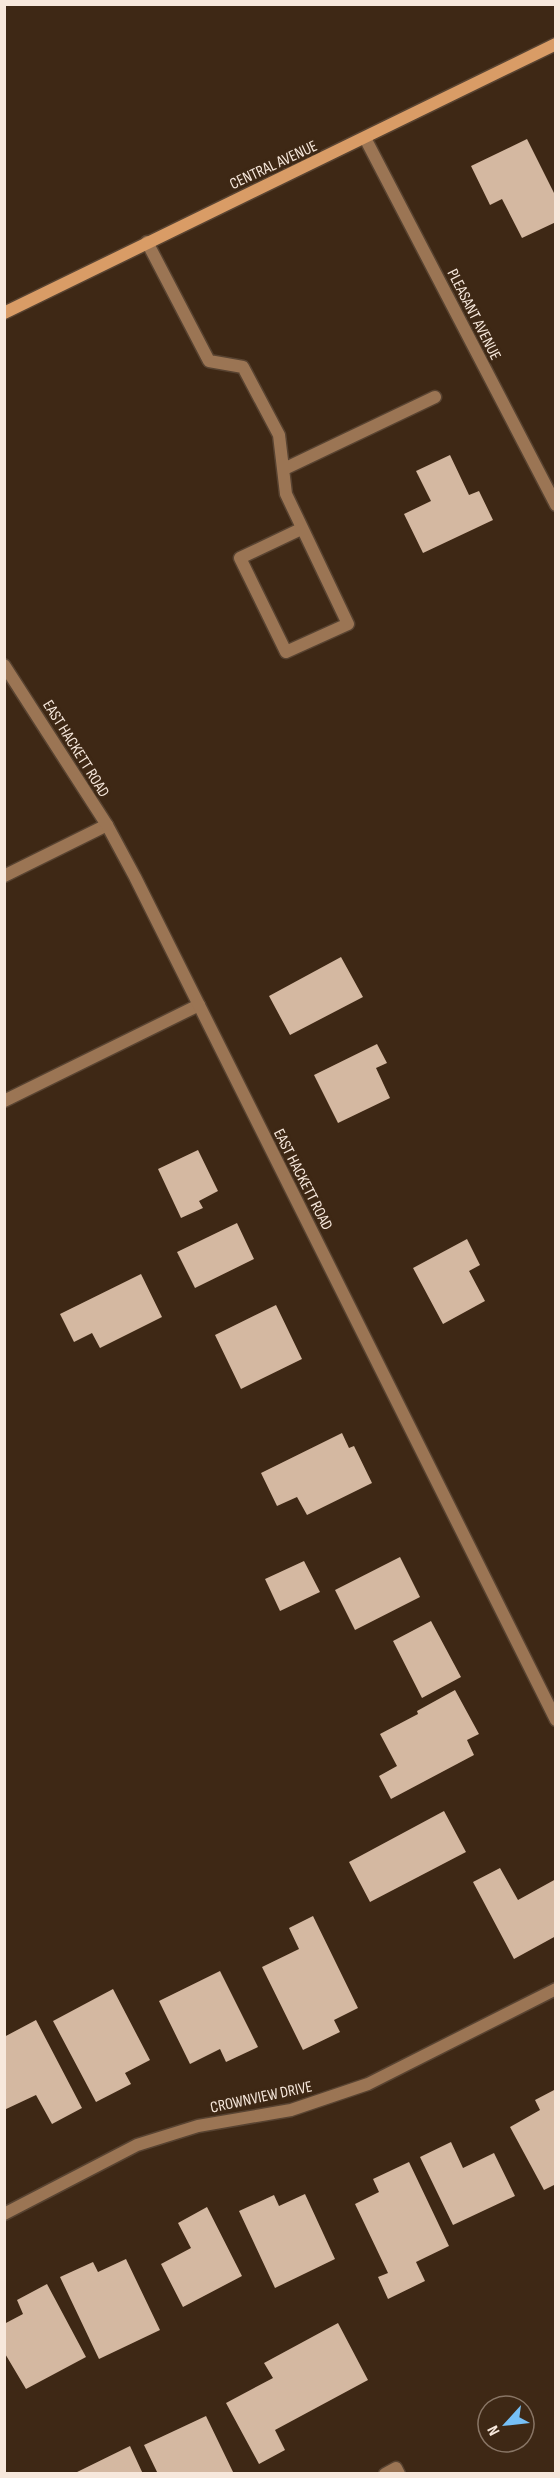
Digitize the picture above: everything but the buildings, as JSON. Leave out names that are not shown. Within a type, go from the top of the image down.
[{"type":"street","name":"CENTRAL AVENUE","points":[[4,313],[555,44]]},
{"type":"street","name":"PLEASANT AVENUE","points":[[365,138],[555,505]]},
{"type":"street","points":[[147,242],[209,361],[243,367],[279,435],[286,494],[348,624],[286,652],[240,558],[301,529]]},
{"type":"street","points":[[284,469],[435,397]]},
{"type":"street","name":"EAST HACKETT ROAD","points":[[4,665],[107,825],[555,1720]]},
{"type":"street","points":[[4,876],[107,825]]},
{"type":"street","points":[[4,1101],[199,1005]]},
{"type":"street","name":"CROWNVIEW DRIVE","points":[[4,2214],[137,2145],[198,2126],[291,2110],[368,2084],[555,1989]]}]
